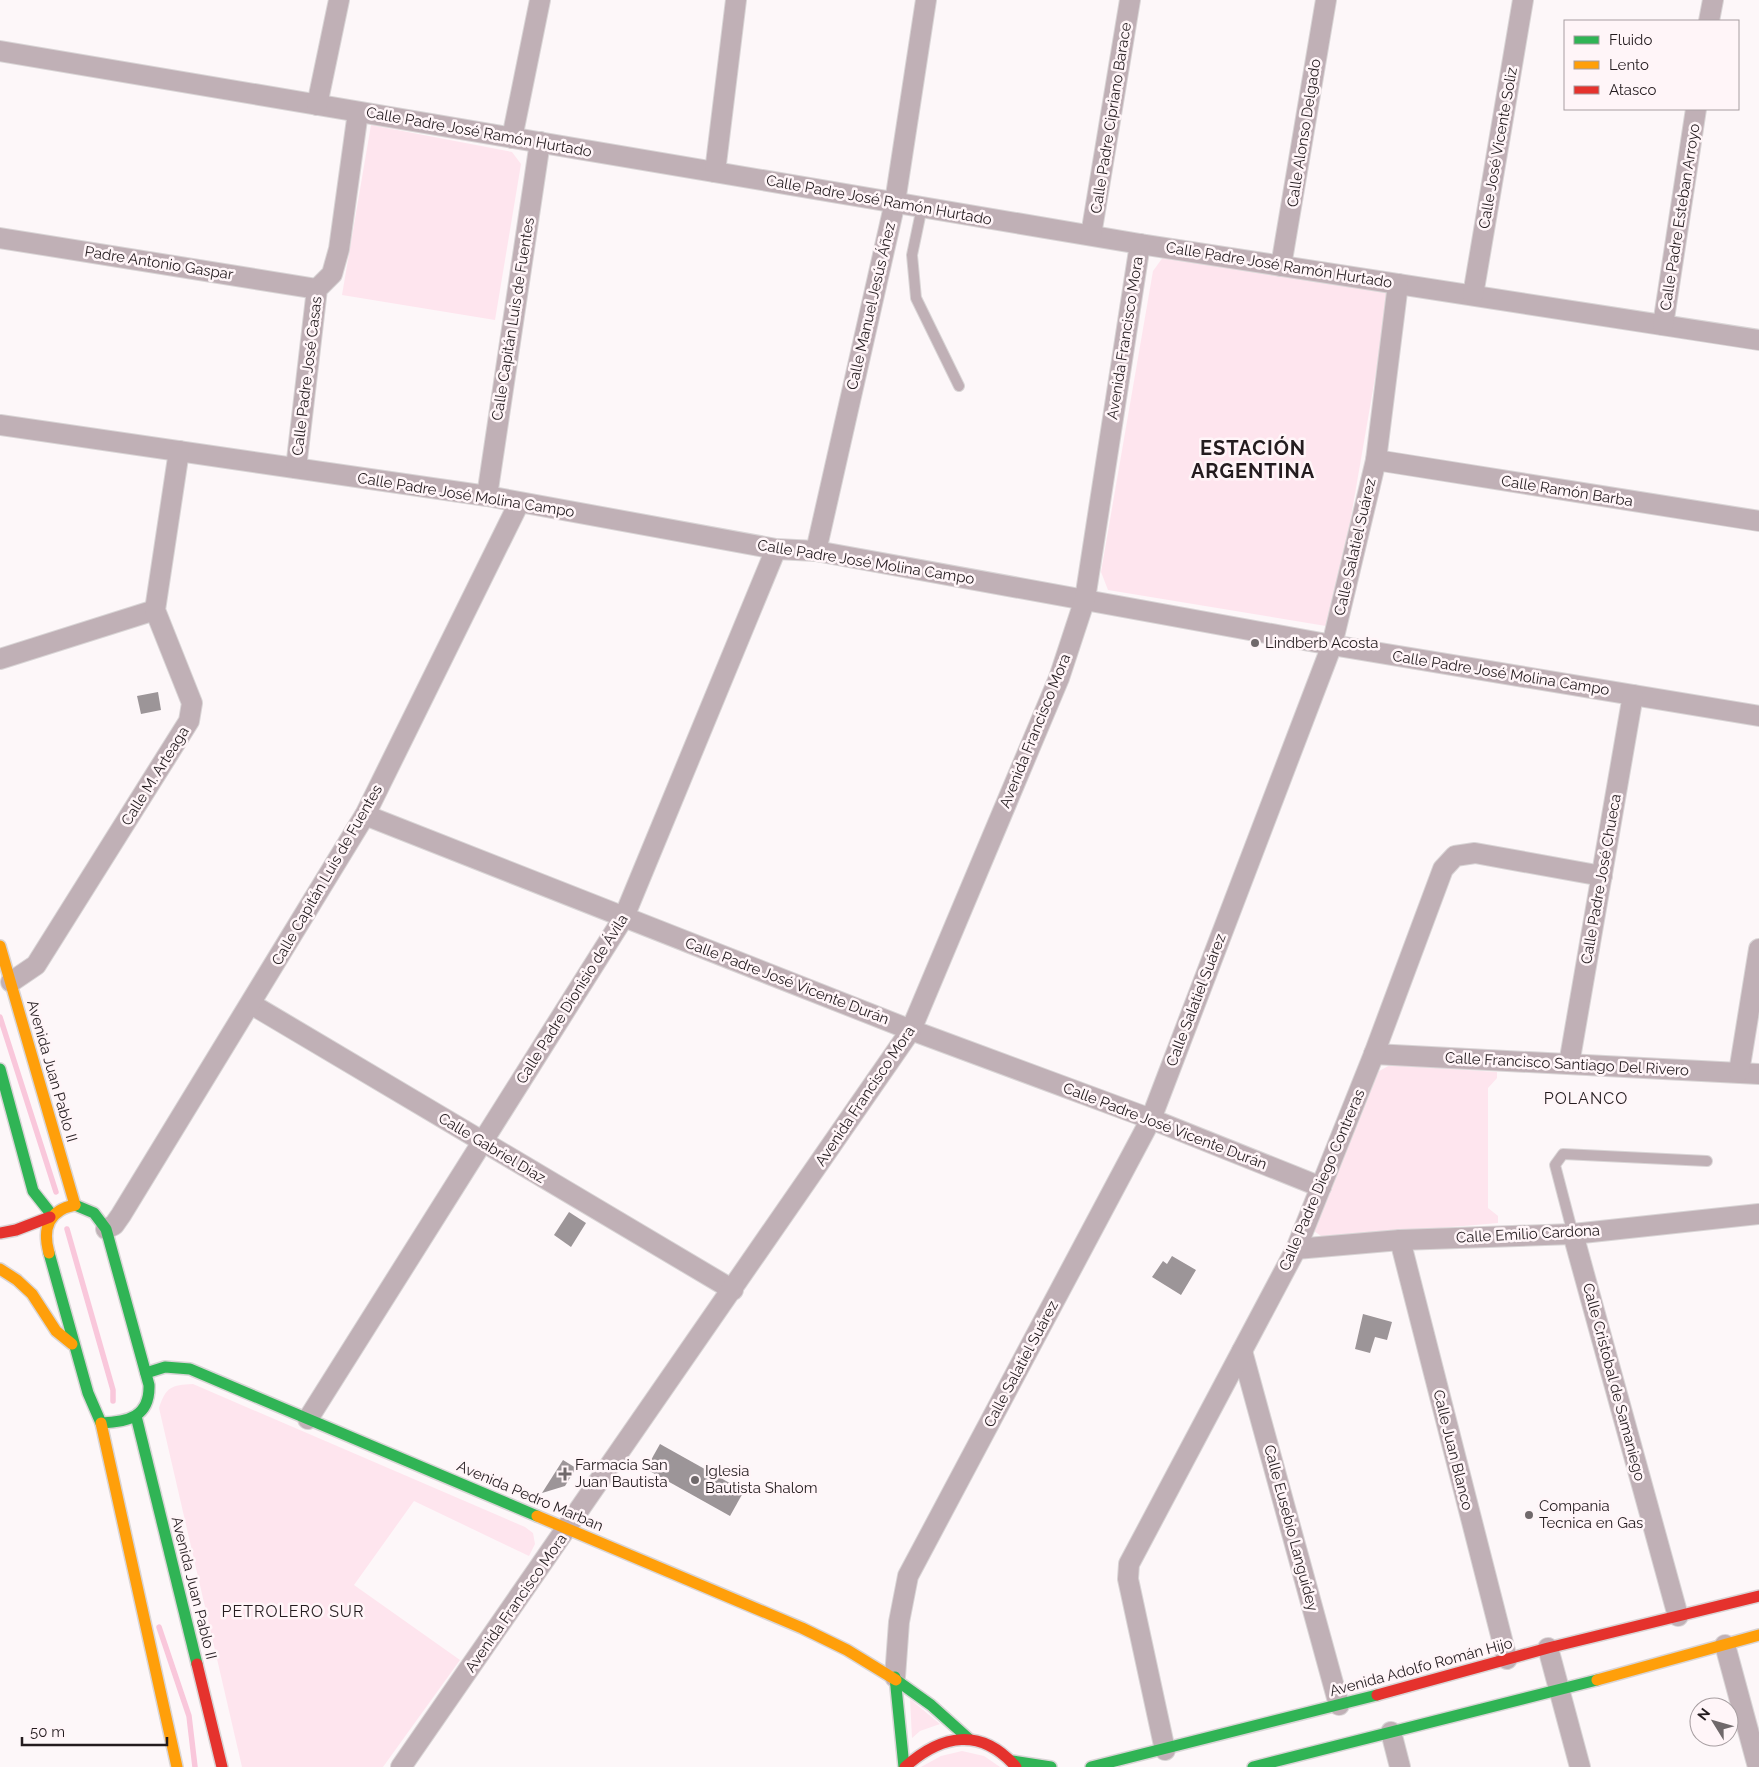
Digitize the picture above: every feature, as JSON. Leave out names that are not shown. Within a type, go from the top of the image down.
[{"type":"street","points":[[317,105],[339,0]]},
{"type":"street","points":[[512,138],[540,0]]},
{"type":"street","points":[[715,172],[736,0]]},
{"type":"street","name":"Calle Manuel Jesús Áñez","points":[[816,551],[895,202],[926,0]]},
{"type":"street","name":"Calle Padre Cipriano Barace","points":[[1092,235],[1130,0]]},
{"type":"street","name":"Calle Alonso Delgado","points":[[1282,266],[1326,0]]},
{"type":"street","name":"Calle José Vicente Soliz","points":[[1473,295],[1524,0]]},
{"type":"street","points":[[1710,20],[1713,0]]},
{"type":"street","name":"Calle Padre José Ramón Hurtado","points":[[0,51],[1140,244],[1759,340]]},
{"type":"street","name":"Calle Padre Esteban Arroyo","points":[[1663,325],[1696,110]]},
{"type":"street","name":"Calle Padre José Casas","points":[[296,468],[317,290],[332,274],[340,249],[358,112]]},
{"type":"street","name":"Calle Capitán Luis de Fuentes","points":[[487,496],[540,142]]},
{"type":"street","name":"Padre Antonio Gaspar","points":[[0,238],[317,290]]},
{"type":"street","name":"Avenida Francisco Mora","points":[[402,1767],[911,1030],[1059,678],[1085,599],[1140,244]]},
{"type":"street","name":"Calle Salatiel Suárez","points":[[895,1677],[899,1622],[908,1576],[1151,1119],[1332,645],[1376,460],[1398,284]]},
{"type":"street","name":"Calle Padre José Molina Campo","points":[[0,426],[487,496],[776,549],[816,551],[1332,645],[1759,716]]},
{"type":"street","points":[[0,659],[155,610],[179,451]]},
{"type":"street","name":"Calle Ramón Barba","points":[[1376,460],[1759,521]]},
{"type":"street","name":"Calle Capitán Luis de Fuentes","points":[[106,1229],[114,1225],[121,1216],[365,815],[519,503]]},
{"type":"street","name":"Calle Padre Dionisio de Ávila","points":[[308,1419],[624,917],[776,549]]},
{"type":"street","name":"Calle M. Arteaga","points":[[11,982],[36,966],[189,721],[192,703],[155,610]]},
{"type":"street","name":"Calle Padre José Chueca","points":[[1569,1064],[1633,695]]},
{"type":"street","name":"Calle Padre José Vicente Durán","points":[[365,815],[911,1030],[1151,1119],[1321,1187]]},
{"type":"street","name":"Calle Padre Diego Contreras","points":[[1165,1750],[1128,1579],[1129,1564],[1296,1249],[1374,1054],[1443,869],[1455,856],[1475,853],[1602,876]]},
{"type":"street","name":"Avenida Juan Pablo II","points":[[0,946],[75,1205]]},
{"type":"street","points":[[1739,1072],[1759,948]]},
{"type":"street","name":"Calle Gabriel Diaz","points":[[251,1004],[733,1290]]},
{"type":"street","name":"Calle Francisco Santiago Del Rivero","points":[[1374,1054],[1759,1074]]},
{"type":"street","points":[[0,1069],[33,1191],[51,1216]]},
{"type":"street","points":[[0,1232],[16,1230],[51,1216],[64,1206],[75,1205],[88,1207],[101,1220],[106,1229],[146,1372],[150,1394],[148,1405],[136,1416],[114,1423],[100,1423]]},
{"type":"street","name":"Calle Emilio Cardona","points":[[1296,1249],[1400,1240],[1573,1234],[1759,1214]]},
{"type":"street","points":[[51,1216],[46,1232],[47,1246],[88,1393],[100,1423],[177,1767]]},
{"type":"street","name":"Calle Cristobal de Samaniego","points":[[1573,1234],[1678,1616]]},
{"type":"street","name":"Calle Juan Blanco","points":[[1400,1240],[1506,1659]]},
{"type":"street","points":[[0,1269],[17,1280],[32,1294],[56,1331],[76,1348]]},
{"type":"street","name":"Calle Eusebio Languidey","points":[[1242,1350],[1339,1706]]},
{"type":"street","name":"Avenida Pedro Marban","points":[[146,1372],[165,1367],[190,1369],[809,1631],[848,1649],[895,1677],[950,1720],[969,1739]]},
{"type":"street","name":"Avenida Juan Pablo II","points":[[136,1416],[222,1767]]},
{"type":"street","name":"Avenida Adolfo Román Hijo","points":[[1091,1767],[1339,1706],[1548,1648],[1759,1596]]},
{"type":"street","points":[[1253,1767],[1559,1690],[1759,1636]]},
{"type":"street","points":[[1725,1645],[1758,1767]]},
{"type":"street","points":[[1548,1648],[1580,1767]]},
{"type":"street","points":[[895,1677],[905,1767]]},
{"type":"street","points":[[1391,1732],[1400,1767]]},
{"type":"street","points":[[905,1767],[917,1755],[933,1745],[951,1740],[969,1739],[985,1743],[1000,1750],[1014,1764],[1051,1767]]},
{"type":"street","points":[[1141,1767],[1165,1750]]},
{"type":"lane","points":[[922,207],[912,255],[916,298],[959,386]]},
{"type":"lane","points":[[1573,1234],[1555,1165],[1563,1154],[1707,1161]]},
{"type":"shaded area","points":[[371,125],[512,152],[521,164],[495,320],[342,295]]},
{"type":"shaded area","points":[[1166,253],[1390,291],[1332,627],[1108,590],[1101,572],[1153,271]]},
{"type":"shaded area","points":[[1390,1065],[1497,1072],[1497,1078],[1488,1088],[1488,1208],[1498,1216],[1498,1223],[1324,1238],[1314,1231],[1313,1224],[1374,1074]]},
{"type":"shaded area","points":[[193,1384],[525,1527],[533,1533],[535,1544],[529,1556],[414,1501],[354,1585],[460,1660],[383,1767],[242,1767],[159,1408],[170,1388]]},
{"type":"shaded area","points":[[910,1699],[940,1724],[920,1731],[912,1738]]},
{"type":"shaded area","points":[[962,1751],[984,1756],[1000,1767],[921,1767],[941,1756]]},
{"type":"building","points":[[158,692],[161,710],[141,714],[137,696]]},
{"type":"building","points":[[569,1212],[586,1223],[571,1247],[554,1235]]},
{"type":"building","points":[[1172,1256],[1196,1270],[1181,1295],[1152,1277],[1163,1261],[1167,1264]]},
{"type":"building","points":[[1363,1314],[1392,1322],[1387,1340],[1375,1337],[1370,1353],[1355,1349]]},
{"type":"building","name":"Iglesia Bautista Shalom","points":[[660,1444],[744,1491],[730,1516],[646,1469]]},
{"type":"building","points":[[563,1460],[576,1468],[565,1486],[542,1493]]},
{"type":"waterway","points":[[0,1017],[56,1192]]},
{"type":"waterway","points":[[67,1229],[113,1390],[113,1401]]},
{"type":"waterway","points":[[159,1627],[189,1716],[195,1767]]},
{"type":"traffic: fast","points":[[0,1069],[33,1191],[52,1215]]},
{"type":"traffic: fast","points":[[49,1253],[88,1393],[101,1423],[120,1421],[136,1416],[146,1404],[149,1385],[106,1229],[94,1213],[75,1205]]},
{"type":"traffic: fast","points":[[146,1373],[165,1367],[190,1369],[537,1516]]},
{"type":"traffic: fast","points":[[136,1416],[197,1664]]},
{"type":"traffic: fast","points":[[895,1677],[904,1767]]},
{"type":"traffic: fast","points":[[896,1680],[931,1705],[969,1739]]},
{"type":"traffic: fast","points":[[1253,1767],[1597,1680]]},
{"type":"traffic: fast","points":[[1091,1767],[1377,1695]]},
{"type":"traffic: fast","points":[[1012,1761],[1051,1767]]},
{"type":"traffic: slow","points":[[0,946],[75,1205]]},
{"type":"traffic: slow","points":[[49,1253],[46,1236],[50,1222],[59,1211],[75,1205]]},
{"type":"traffic: slow","points":[[0,1269],[17,1280],[32,1294],[56,1331],[72,1344]]},
{"type":"traffic: slow","points":[[101,1423],[177,1767]]},
{"type":"traffic: slow","points":[[537,1516],[802,1628],[847,1650],[896,1680]]},
{"type":"traffic: slow","points":[[1597,1680],[1759,1635]]},
{"type":"traffic: jam","points":[[0,1233],[16,1230],[50,1217]]},
{"type":"traffic: jam","points":[[1377,1695],[1548,1648],[1759,1596]]},
{"type":"traffic: jam","points":[[197,1664],[222,1767]]},
{"type":"traffic: jam","points":[[905,1767],[933,1747],[961,1740],[989,1745],[1003,1754],[1016,1767]]},
{"type":"place","name":"Lindberb Acosta","points":[[1255,643]]},
{"type":"place","name":"Farmacia San Juan Bautista","points":[[565,1474]]},
{"type":"place","name":"Iglesia Bautista Shalom","points":[[695,1480]]},
{"type":"place","name":"Compania Tecnica en Gas","points":[[1529,1515]]},
{"type":"district","name":"ESTACIÓN ARGENTINA","points":[[1253,460]]},
{"type":"district","name":"POLANCO","points":[[1586,1098]]},
{"type":"district","name":"PETROLERO SUR","points":[[293,1611]]}]
